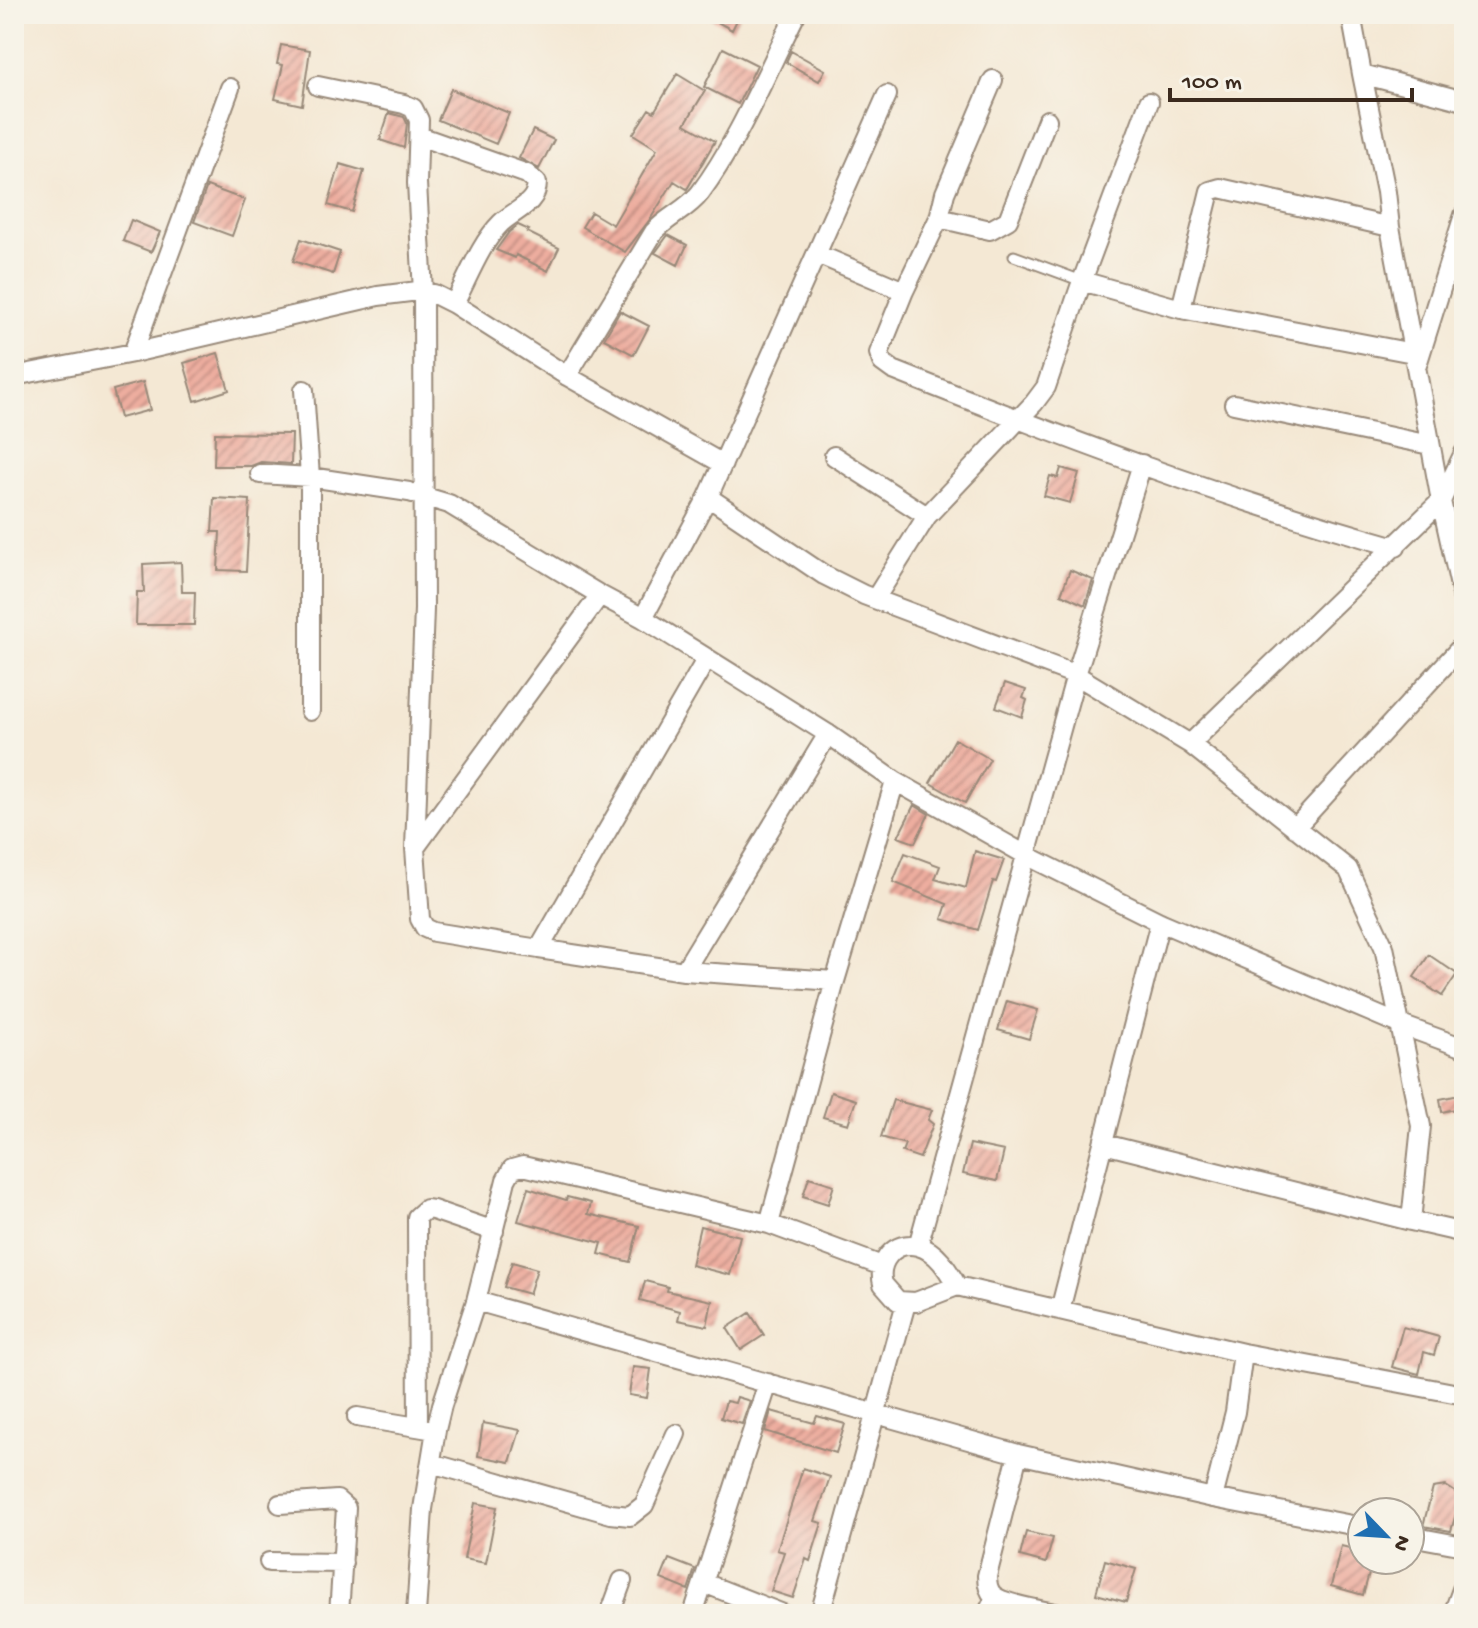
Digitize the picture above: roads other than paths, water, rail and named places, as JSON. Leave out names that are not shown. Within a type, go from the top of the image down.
[{"type":"street","points":[[567,376],[654,232],[663,221],[690,205],[701,191],[734,135],[796,14]]},
{"type":"street","points":[[1351,14],[1430,445],[1464,604]]},
{"type":"street","points":[[1362,74],[1464,101]]},
{"type":"street","points":[[993,80],[945,193],[939,218],[879,353],[882,362],[893,370],[1016,420],[1298,520],[1396,547]]},
{"type":"street","points":[[318,86],[404,104],[413,108],[419,120],[417,183],[423,292],[425,495],[415,848],[420,919],[425,928],[434,932],[684,971],[835,981]]},
{"type":"street","points":[[133,353],[230,88]]},
{"type":"street","points":[[643,618],[708,497],[887,95]]},
{"type":"street","points":[[875,599],[927,516],[1046,387],[1149,102]]},
{"type":"street","points":[[939,218],[990,230],[1008,220],[1047,120]]},
{"type":"street","points":[[419,136],[527,174],[537,183],[536,194],[530,202],[492,233],[454,304]]},
{"type":"street","points":[[1181,309],[1210,191],[1220,188],[1390,227]]},
{"type":"street","points":[[1414,361],[1464,215]]},
{"type":"street","points":[[817,254],[904,291]]},
{"type":"street","points":[[1082,281],[1181,309],[1414,361]]},
{"type":"street","points":[[14,376],[133,353],[361,300],[423,292],[454,304],[567,376],[723,464]]},
{"type":"street","points":[[304,390],[310,477],[310,711]]},
{"type":"street","points":[[1234,404],[1430,445]]},
{"type":"street","points":[[1190,744],[1441,501],[1464,453]]},
{"type":"street","points":[[834,456],[927,516]]},
{"type":"street","points":[[918,1246],[1076,675],[1142,464]]},
{"type":"street","points":[[260,474],[310,477],[425,495],[468,514],[707,658],[828,734],[895,781],[1026,855],[1160,922],[1401,1025],[1464,1048]]},
{"type":"street","points":[[708,497],[824,575],[875,599],[1076,675],[1190,744],[1348,869],[1384,947],[1421,1126],[1411,1221]]},
{"type":"street","points":[[415,848],[600,595]]},
{"type":"street","points":[[1295,828],[1464,644]]},
{"type":"street","points":[[539,949],[707,658]]},
{"type":"street","points":[[684,971],[828,734]]},
{"type":"street","points":[[769,1224],[835,981],[895,781]]},
{"type":"street","points":[[1060,1310],[1160,922]]},
{"type":"street","points":[[1104,1144],[1464,1233]]},
{"type":"street","points":[[427,1429],[442,1405],[476,1301],[506,1180],[512,1169],[523,1166],[769,1224],[882,1266]]},
{"type":"street","points":[[416,1614],[423,1509],[431,1463],[417,1217],[426,1209],[433,1210],[494,1231]]},
{"type":"street","points":[[957,1286],[947,1268],[918,1246],[897,1248],[886,1257],[882,1266],[881,1276],[887,1292],[906,1303],[957,1286],[1243,1353],[1464,1395]]},
{"type":"street","points":[[476,1301],[1018,1454],[1346,1524]]},
{"type":"street","points":[[817,1614],[822,1607],[906,1303]]},
{"type":"street","points":[[1213,1498],[1235,1412],[1243,1353]]},
{"type":"street","points":[[693,1614],[768,1383]]},
{"type":"street","points":[[357,1417],[427,1429]]},
{"type":"street","points":[[431,1463],[611,1514],[630,1516],[644,1505],[676,1434]]},
{"type":"street","points":[[1018,1454],[987,1576],[992,1594],[1001,1599],[1059,1614]]},
{"type":"street","points":[[280,1504],[343,1502],[346,1508],[339,1614]]},
{"type":"street","points":[[1426,1539],[1464,1546]]},
{"type":"street","points":[[269,1562],[343,1563]]},
{"type":"street","points":[[610,1614],[622,1581]]},
{"type":"street","points":[[704,1583],[783,1614]]},
{"type":"street","points":[[1453,1614],[1464,1584]]},
{"type":"lane","points":[[1014,256],[1082,281]]},
{"type":"lane","points":[[982,1614],[992,1594]]}]
